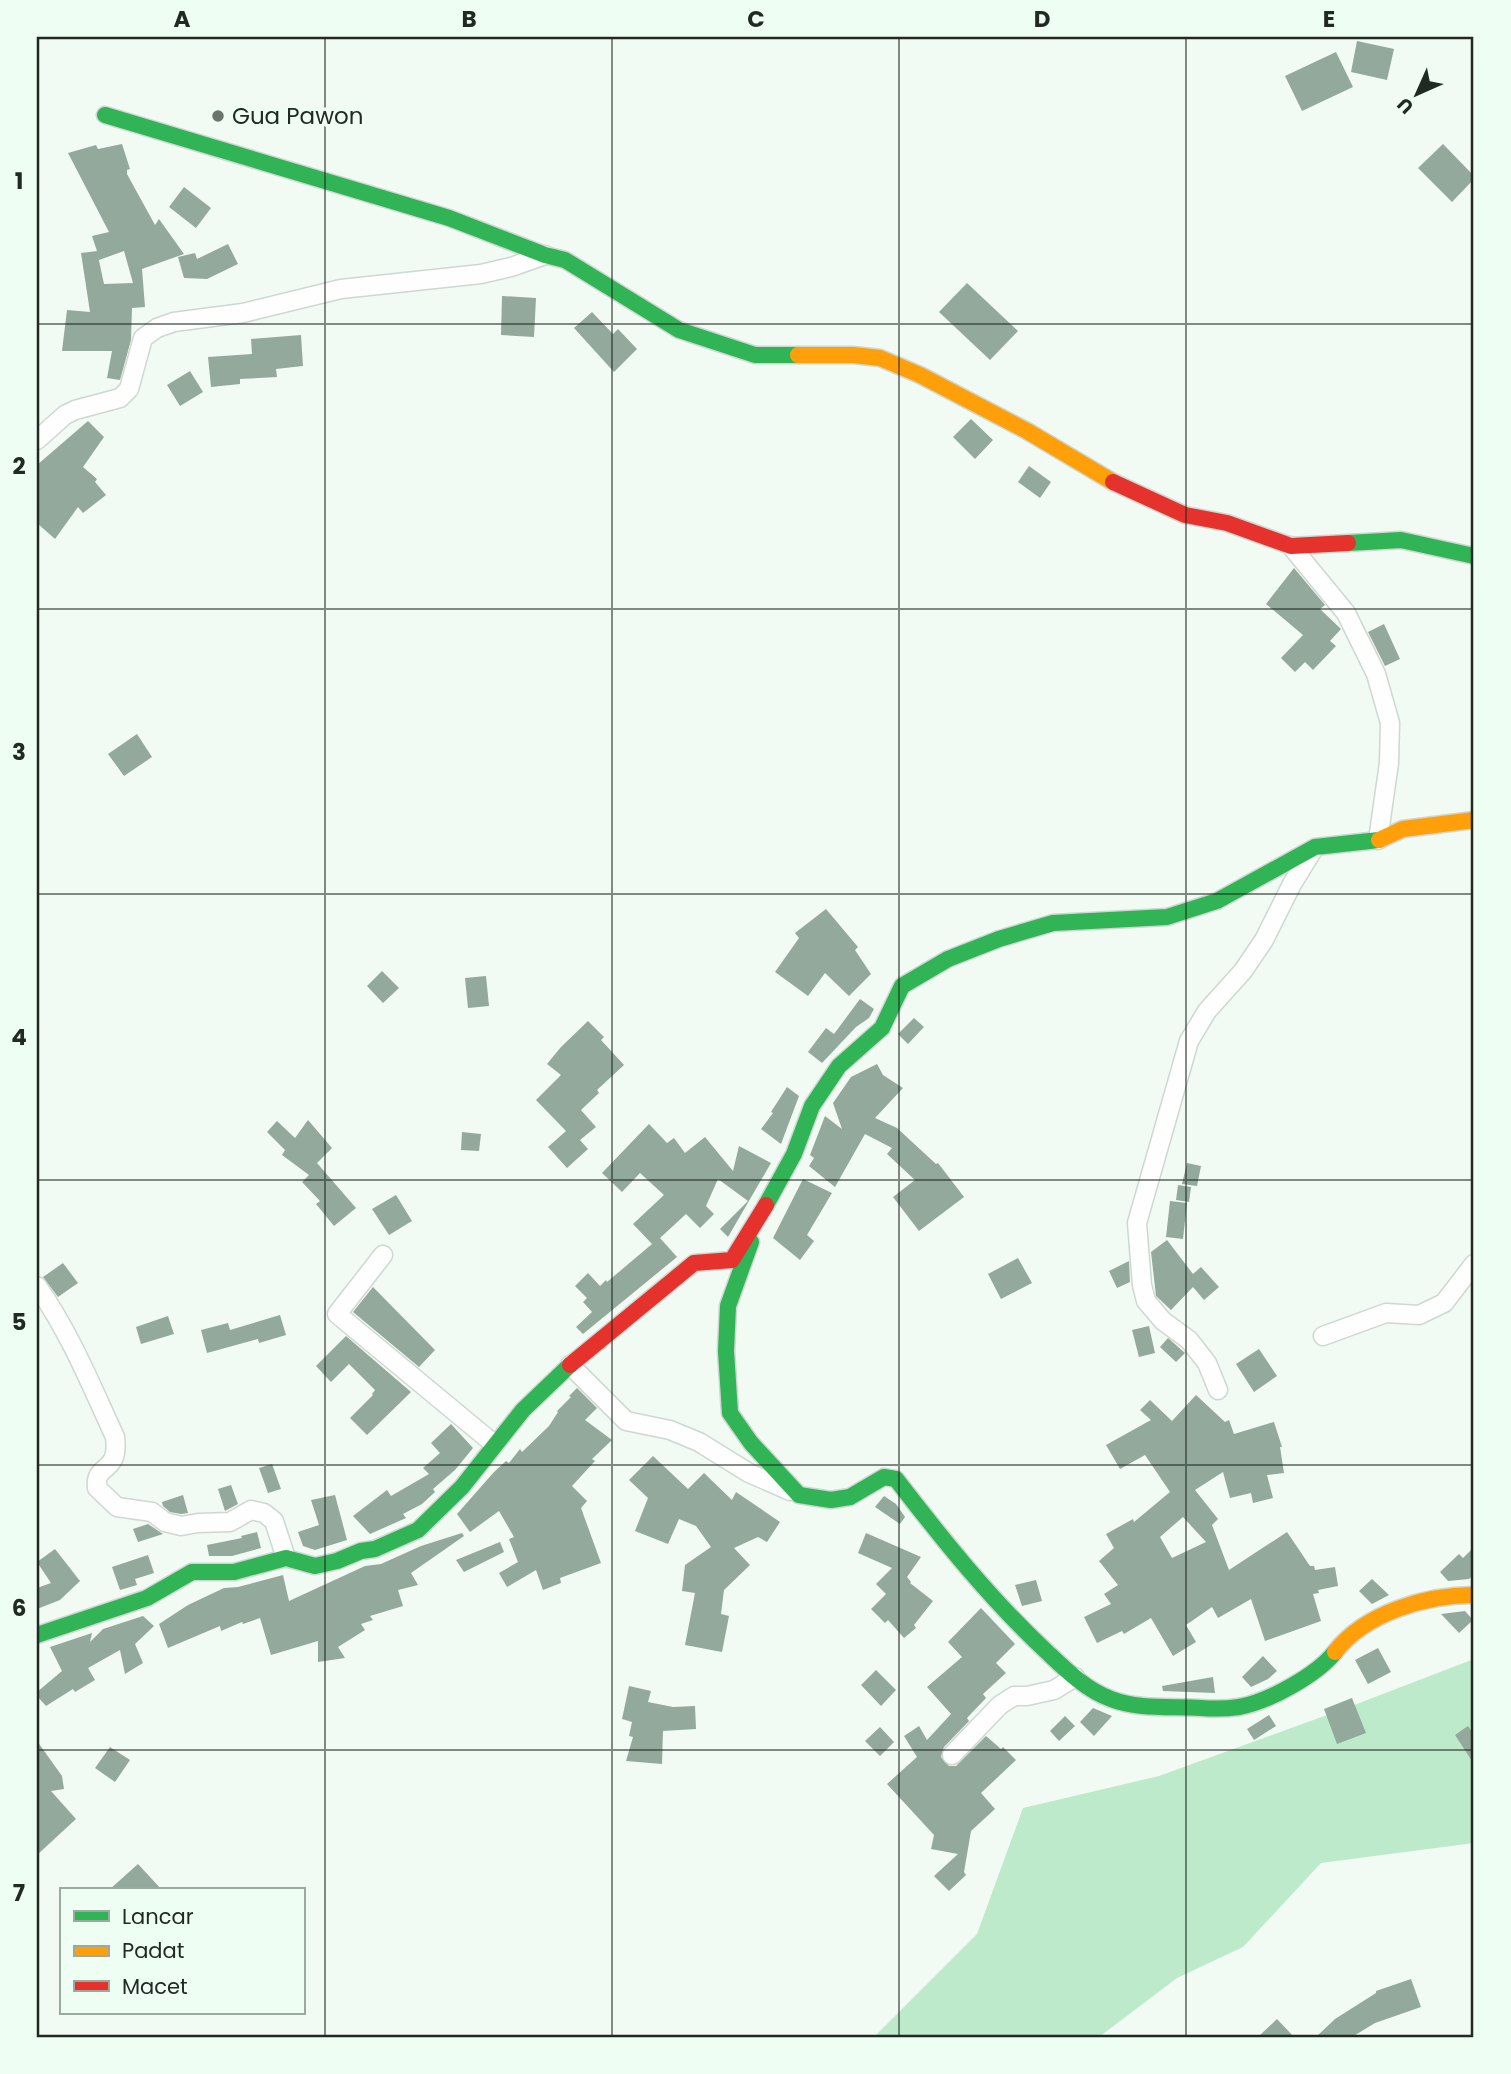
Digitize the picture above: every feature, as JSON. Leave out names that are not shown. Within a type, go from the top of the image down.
[{"type":"street","points":[[105,115],[449,218],[545,255],[565,260],[679,330],[755,355],[853,355],[880,358],[920,375],[1027,431],[1087,468],[1156,504],[1185,514],[1227,523],[1291,546],[1401,540],[1474,556]]},
{"type":"street","points":[[37,440],[65,415],[120,398],[129,389],[143,338],[157,328],[174,322],[243,313],[341,289],[481,274],[545,255]]},
{"type":"street","points":[[1291,546],[1346,613],[1376,674],[1390,723],[1389,763],[1378,840]]},
{"type":"street","points":[[37,1635],[147,1598],[191,1572],[234,1572],[286,1558],[315,1566],[338,1561],[361,1550],[375,1549],[418,1530],[462,1487],[523,1410],[570,1365],[694,1263],[732,1260],[794,1154],[812,1107],[839,1066],[882,1028],[902,986],[948,959],[999,939],[1053,923],[1167,917],[1217,901],[1315,847],[1378,840],[1403,829],[1474,820]]},
{"type":"street","points":[[1218,1390],[1207,1363],[1189,1340],[1163,1321],[1146,1301],[1142,1285],[1137,1223],[1189,1041],[1208,1011],[1244,971],[1315,847]]},
{"type":"street","points":[[761,1214],[728,1306],[726,1351],[730,1413],[751,1443],[799,1495]]},
{"type":"street","points":[[383,1255],[337,1314],[494,1444]]},
{"type":"street","points":[[1323,1336],[1386,1313],[1419,1315],[1444,1303],[1474,1264]]},
{"type":"street","points":[[37,1286],[70,1340],[115,1437],[117,1452],[114,1461],[96,1479],[97,1488],[117,1507],[152,1512],[164,1522],[181,1526],[230,1522],[251,1510],[264,1513],[274,1521],[286,1558]]},
{"type":"street","points":[[570,1365],[626,1421],[670,1430],[699,1442],[749,1473],[799,1495],[831,1500],[850,1497],[884,1477],[896,1479],[965,1568],[1013,1621],[1075,1677],[1119,1702],[1223,1709],[1244,1706],[1268,1696],[1327,1662],[1348,1637],[1371,1620],[1461,1594],[1474,1595]]},
{"type":"street","points":[[952,1755],[1000,1705],[1014,1696],[1054,1690],[1075,1677]]},
{"type":"green space","points":[[1474,1659],[1474,1843],[1321,1863],[1243,1947],[1177,1978],[1099,2037],[874,2037],[977,1934],[1023,1808],[1159,1776]]},
{"type":"building","points":[[1357,41],[1394,49],[1387,80],[1351,72]]},
{"type":"building","points":[[1336,52],[1353,87],[1302,111],[1285,76]]},
{"type":"building","points":[[122,144],[130,169],[127,174],[155,225],[159,219],[184,254],[142,269],[145,307],[132,308],[131,340],[120,380],[107,378],[112,351],[62,351],[67,310],[90,312],[81,253],[97,251],[92,236],[109,232],[68,153],[96,145],[98,149]],"holes":[[[124,251],[133,283],[104,284],[98,256],[99,260]]]},
{"type":"building","points":[[1443,144],[1474,176],[1452,202],[1418,168]]},
{"type":"building","points":[[184,187],[211,208],[196,228],[169,207]]},
{"type":"building","points":[[228,244],[238,264],[207,279],[184,278],[178,257],[195,253],[197,259]]},
{"type":"building","points":[[967,283],[1018,331],[990,360],[939,312]]},
{"type":"building","points":[[502,296],[536,298],[534,337],[501,335]]},
{"type":"building","points":[[592,312],[613,334],[618,329],[637,349],[614,372],[574,328]]},
{"type":"building","points":[[301,335],[303,366],[276,369],[277,377],[240,379],[240,384],[211,387],[208,357],[252,354],[251,339]]},
{"type":"building","points":[[190,371],[203,392],[180,406],[167,385]]},
{"type":"building","points":[[971,419],[993,440],[975,459],[953,437]]},
{"type":"building","points":[[88,421],[104,437],[83,467],[97,479],[95,482],[106,495],[83,513],[78,507],[55,539],[37,523],[37,465]]},
{"type":"building","points":[[1029,466],[1051,482],[1040,498],[1018,482]]},
{"type":"building","points":[[1294,568],[1325,605],[1320,609],[1341,629],[1330,641],[1336,646],[1313,670],[1305,662],[1295,672],[1281,658],[1303,635],[1266,604]]},
{"type":"building","points":[[1384,624],[1400,659],[1385,666],[1368,632]]},
{"type":"building","points":[[137,734],[152,757],[124,776],[108,754]]},
{"type":"building","points":[[826,909],[858,947],[855,950],[871,974],[849,996],[825,973],[808,996],[775,972],[799,938],[795,933]]},
{"type":"building","points":[[382,971],[399,988],[383,1003],[367,986]]},
{"type":"building","points":[[486,976],[489,1006],[468,1008],[465,978]]},
{"type":"building","points":[[860,999],[874,1009],[869,1018],[856,1027],[822,1063],[808,1052],[826,1028],[834,1034]]},
{"type":"building","points":[[914,1018],[924,1027],[908,1044],[898,1034]]},
{"type":"building","points":[[588,1021],[604,1037],[601,1040],[624,1065],[597,1090],[599,1093],[581,1110],[596,1127],[580,1140],[588,1149],[567,1168],[548,1147],[566,1131],[536,1100],[561,1075],[547,1064]]},
{"type":"building","points":[[877,1064],[883,1075],[903,1088],[875,1118],[897,1128],[938,1163],[964,1197],[919,1231],[893,1197],[915,1180],[887,1154],[892,1148],[865,1134],[835,1187],[809,1166],[814,1158],[810,1155],[825,1116],[842,1129],[833,1103],[851,1077]]},
{"type":"building","points":[[787,1087],[799,1096],[781,1144],[761,1129]]},
{"type":"building","points":[[308,1120],[332,1148],[317,1163],[356,1208],[334,1226],[316,1204],[320,1201],[302,1182],[309,1175],[282,1155],[285,1150],[267,1132],[277,1121],[295,1138]]},
{"type":"building","points":[[649,1124],[667,1143],[674,1138],[685,1153],[705,1137],[733,1171],[739,1146],[771,1163],[728,1237],[720,1229],[748,1201],[718,1179],[706,1206],[714,1214],[700,1228],[686,1214],[660,1238],[677,1257],[583,1334],[576,1327],[592,1312],[583,1302],[587,1298],[575,1286],[588,1273],[600,1286],[652,1244],[633,1224],[664,1195],[640,1173],[622,1192],[602,1173]]},
{"type":"building","points":[[462,1132],[481,1134],[479,1151],[461,1150]]},
{"type":"building","points":[[1187,1163],[1201,1166],[1197,1186],[1182,1184]]},
{"type":"building","points":[[803,1179],[832,1193],[807,1235],[814,1241],[800,1260],[773,1238]]},
{"type":"building","points":[[1178,1185],[1191,1187],[1189,1202],[1176,1200]]},
{"type":"building","points":[[396,1195],[412,1221],[389,1235],[372,1209]]},
{"type":"building","points":[[1170,1201],[1187,1203],[1183,1239],[1166,1237]]},
{"type":"building","points":[[1167,1240],[1193,1274],[1201,1267],[1219,1287],[1204,1300],[1193,1287],[1171,1310],[1156,1296],[1151,1252]]},
{"type":"building","points":[[1018,1258],[1032,1283],[1001,1299],[988,1274]]},
{"type":"building","points":[[1129,1261],[1130,1282],[1117,1288],[1109,1271]]},
{"type":"building","points":[[63,1263],[78,1283],[58,1297],[43,1277]]},
{"type":"building","points":[[373,1287],[435,1350],[419,1367],[353,1312]]},
{"type":"building","points":[[280,1315],[286,1335],[259,1343],[258,1339],[207,1353],[201,1330],[228,1323],[230,1330]]},
{"type":"building","points":[[168,1316],[174,1334],[141,1344],[136,1327]]},
{"type":"building","points":[[1149,1326],[1155,1353],[1139,1357],[1132,1330]]},
{"type":"building","points":[[346,1336],[411,1392],[367,1435],[350,1418],[375,1390],[349,1364],[331,1382],[316,1366]]},
{"type":"building","points":[[1168,1338],[1185,1353],[1176,1362],[1160,1347]]},
{"type":"building","points":[[1259,1349],[1277,1376],[1254,1392],[1236,1364]]},
{"type":"building","points":[[577,1388],[597,1408],[585,1420],[612,1440],[592,1459],[595,1461],[572,1486],[587,1501],[581,1508],[601,1563],[560,1578],[561,1583],[543,1590],[536,1570],[507,1587],[499,1573],[518,1562],[509,1539],[514,1537],[499,1511],[470,1532],[457,1514],[494,1472],[506,1461],[509,1463],[520,1449],[522,1452],[549,1426],[557,1411]]},
{"type":"building","points":[[1196,1395],[1225,1422],[1229,1420],[1234,1434],[1274,1422],[1282,1447],[1284,1473],[1267,1475],[1273,1498],[1253,1503],[1251,1493],[1230,1498],[1223,1472],[1195,1490],[1218,1519],[1212,1525],[1229,1570],[1287,1532],[1315,1570],[1335,1567],[1338,1586],[1318,1590],[1319,1593],[1313,1594],[1321,1621],[1265,1641],[1251,1599],[1218,1618],[1212,1607],[1186,1625],[1196,1642],[1173,1656],[1151,1618],[1124,1634],[1122,1631],[1097,1643],[1084,1617],[1111,1604],[1104,1594],[1118,1585],[1099,1561],[1114,1548],[1106,1534],[1133,1519],[1134,1522],[1170,1492],[1145,1455],[1120,1469],[1106,1445],[1151,1420],[1140,1410],[1150,1400],[1172,1421]],"holes":[[[1183,1517],[1206,1542],[1172,1558],[1160,1537]]]},
{"type":"building","points":[[451,1424],[473,1448],[455,1470],[433,1489],[435,1492],[422,1504],[403,1514],[406,1518],[370,1534],[353,1516],[387,1490],[391,1496],[429,1474],[423,1468],[440,1453],[431,1443]]},
{"type":"building","points":[[653,1456],[688,1489],[704,1473],[732,1500],[736,1492],[780,1522],[767,1542],[758,1537],[734,1548],[750,1565],[724,1590],[721,1614],[729,1616],[722,1652],[685,1645],[695,1593],[682,1591],[685,1565],[711,1547],[696,1526],[679,1519],[668,1544],[635,1531],[648,1498],[629,1480]]},
{"type":"building","points":[[272,1464],[281,1489],[268,1493],[259,1468]]},
{"type":"building","points":[[231,1485],[238,1504],[225,1511],[218,1489]]},
{"type":"building","points":[[183,1495],[188,1513],[170,1512],[163,1506],[162,1502]]},
{"type":"building","points":[[335,1495],[347,1540],[315,1550],[303,1546],[298,1532],[319,1525],[311,1500]]},
{"type":"building","points":[[884,1496],[896,1504],[905,1517],[900,1524],[875,1507]]},
{"type":"building","points":[[148,1524],[163,1534],[138,1542],[133,1529]]},
{"type":"building","points":[[257,1532],[261,1548],[232,1556],[209,1556],[207,1545]]},
{"type":"building","points":[[462,1533],[464,1536],[411,1573],[418,1585],[398,1590],[403,1606],[370,1616],[373,1620],[361,1624],[365,1630],[338,1647],[345,1658],[318,1662],[318,1641],[271,1655],[260,1618],[221,1631],[220,1626],[168,1648],[159,1624],[188,1605],[224,1588],[283,1575],[289,1601],[365,1566],[381,1564],[421,1546]]},
{"type":"building","points":[[866,1533],[921,1557],[907,1577],[910,1583],[933,1601],[914,1625],[916,1628],[904,1638],[888,1620],[885,1623],[871,1609],[886,1594],[876,1584],[892,1568],[858,1553]]},
{"type":"building","points":[[500,1542],[504,1552],[464,1572],[456,1560]]},
{"type":"building","points":[[1474,1547],[1474,1574],[1469,1579],[1448,1581],[1440,1572],[1459,1554],[1463,1558]]},
{"type":"building","points":[[55,1549],[80,1581],[60,1600],[37,1609],[37,1588],[51,1583],[37,1562]]},
{"type":"building","points":[[148,1555],[154,1573],[135,1579],[137,1585],[120,1590],[112,1567]]},
{"type":"building","points":[[1372,1579],[1389,1595],[1372,1604],[1359,1591]]},
{"type":"building","points":[[1036,1580],[1042,1601],[1022,1606],[1015,1585]]},
{"type":"building","points":[[981,1608],[1015,1644],[996,1663],[1006,1673],[983,1694],[986,1698],[944,1747],[941,1757],[949,1766],[956,1766],[986,1736],[1016,1760],[981,1793],[995,1809],[971,1831],[964,1872],[966,1875],[949,1891],[934,1876],[958,1854],[931,1849],[934,1835],[887,1784],[917,1757],[904,1736],[919,1726],[927,1740],[951,1714],[927,1687],[962,1657],[948,1642]]},
{"type":"building","points":[[1465,1611],[1473,1620],[1459,1633],[1441,1614]]},
{"type":"building","points":[[143,1616],[154,1626],[135,1644],[143,1663],[125,1674],[120,1650],[88,1668],[95,1680],[75,1692],[73,1689],[46,1706],[37,1696],[37,1692],[62,1671],[50,1647],[92,1633],[90,1642],[103,1629]]},
{"type":"building","points":[[1378,1648],[1391,1672],[1368,1684],[1355,1660]]},
{"type":"building","points":[[1263,1656],[1277,1671],[1251,1687],[1242,1677]]},
{"type":"building","points":[[876,1670],[896,1690],[881,1706],[861,1685]]},
{"type":"building","points":[[1213,1677],[1215,1693],[1163,1691],[1162,1686]]},
{"type":"building","points":[[629,1686],[651,1691],[648,1702],[673,1707],[695,1706],[696,1729],[663,1731],[662,1764],[626,1761],[633,1737],[629,1736],[632,1722],[622,1719]]},
{"type":"building","points":[[1352,1698],[1366,1733],[1337,1744],[1324,1709]]},
{"type":"building","points":[[1093,1708],[1112,1716],[1094,1736],[1080,1722]]},
{"type":"building","points":[[1269,1715],[1276,1726],[1254,1740],[1247,1729]]},
{"type":"building","points":[[1065,1716],[1075,1726],[1059,1741],[1050,1731]]},
{"type":"building","points":[[1468,1726],[1474,1735],[1474,1764],[1455,1735]]},
{"type":"building","points":[[880,1727],[894,1742],[880,1756],[865,1741]]},
{"type":"building","points":[[37,1741],[62,1776],[64,1789],[51,1791],[76,1819],[37,1855]]},
{"type":"building","points":[[110,1747],[130,1760],[115,1782],[95,1768]]},
{"type":"building","points":[[138,1864],[160,1888],[111,1888]]},
{"type":"building","points":[[1411,1979],[1421,2007],[1375,2023],[1352,2037],[1316,2037],[1335,2019],[1376,1991]]},
{"type":"building","points":[[1277,2019],[1294,2037],[1258,2037]]},
{"type":"traffic: fast","points":[[105,115],[449,218],[545,255],[565,260],[679,330],[755,355],[798,355]]},
{"type":"traffic: fast","points":[[1348,543],[1401,540],[1474,556]]},
{"type":"traffic: fast","points":[[766,1205],[794,1154],[812,1106],[839,1066],[882,1028],[902,986],[948,959],[999,939],[1053,923],[1167,917],[1217,901],[1315,847],[1379,840]]},
{"type":"traffic: fast","points":[[751,1242],[728,1306],[726,1351],[730,1413],[751,1443],[799,1495],[831,1500],[850,1497],[884,1477],[896,1479],[968,1569],[1026,1632],[1085,1685],[1122,1702],[1156,1707],[1239,1707],[1264,1700],[1291,1686],[1316,1670],[1335,1652]]},
{"type":"traffic: fast","points":[[37,1635],[147,1598],[192,1572],[234,1572],[286,1558],[315,1566],[375,1549],[418,1530],[462,1487],[523,1410],[570,1365]]},
{"type":"traffic: slow","points":[[798,355],[880,358],[920,375],[1027,431],[1113,482]]},
{"type":"traffic: slow","points":[[1379,840],[1403,829],[1474,820]]},
{"type":"traffic: slow","points":[[1335,1652],[1363,1627],[1398,1609],[1436,1598],[1474,1595]]},
{"type":"traffic: jam","points":[[1113,482],[1185,515],[1227,523],[1291,546],[1348,543]]},
{"type":"traffic: jam","points":[[570,1365],[694,1263],[732,1260],[766,1205]]},
{"type":"place","name":"Gua Pawon","points":[[218,116]]}]
